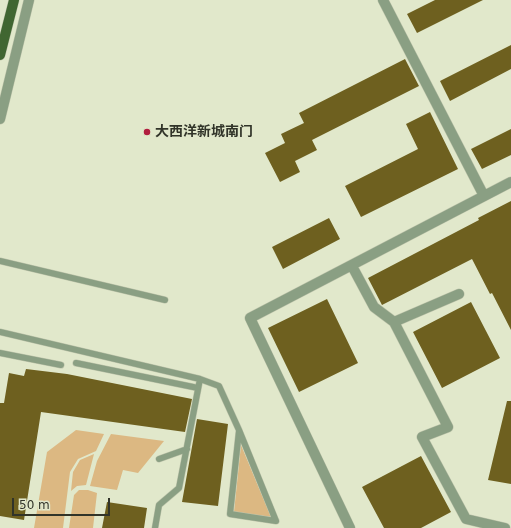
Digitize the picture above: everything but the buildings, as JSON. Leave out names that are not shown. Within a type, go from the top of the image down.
[{"type":"main road","points":[[0,55],[14,0]]},
{"type":"street","points":[[0,119],[29,0]]},
{"type":"street","points":[[383,0],[484,196]]},
{"type":"street","points":[[350,528],[250,318],[511,182]]},
{"type":"street","points":[[352,266],[374,307],[394,322],[448,427],[422,437],[466,519],[485,526],[505,528]]},
{"type":"street","points":[[394,322],[459,294]]},
{"type":"lane","points":[[0,261],[165,300]]},
{"type":"lane","points":[[0,332],[200,379],[219,386],[239,430],[254,465],[276,521],[230,514],[239,430]]},
{"type":"lane","points":[[0,353],[61,365]]},
{"type":"lane","points":[[76,363],[198,388]]},
{"type":"lane","points":[[155,528],[159,505],[179,488],[200,379]]},
{"type":"lane","points":[[159,459],[187,448]]},
{"type":"shaded area","points":[[76,430],[104,434],[96,451],[78,459],[70,472],[63,528],[34,528],[47,452]]},
{"type":"shaded area","points":[[111,434],[164,441],[138,473],[123,470],[117,490],[90,486],[97,461]]},
{"type":"shaded area","points":[[241,445],[271,517],[234,512]]},
{"type":"shaded area","points":[[94,454],[86,485],[77,486],[71,491],[73,472],[80,460]]},
{"type":"shaded area","points":[[79,490],[88,490],[97,493],[93,528],[69,528],[74,495]]},
{"type":"place","name":"大西洋新城南门","points":[[147,132]]}]
